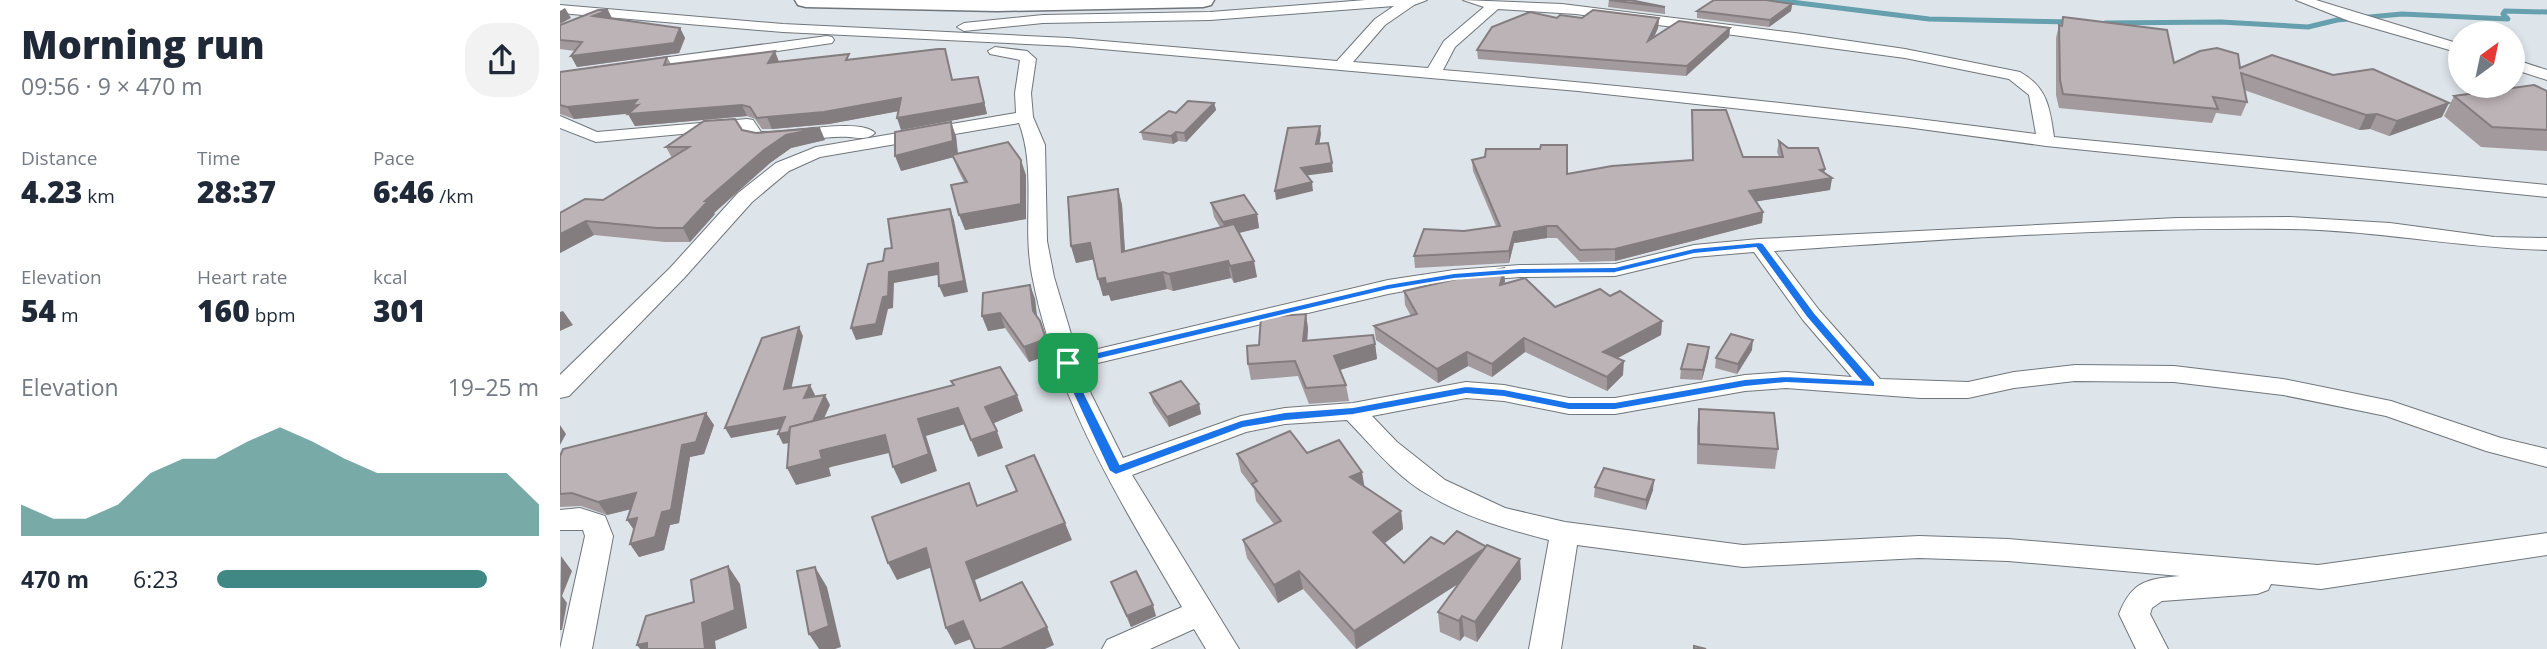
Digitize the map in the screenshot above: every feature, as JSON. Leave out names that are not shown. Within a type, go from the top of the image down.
[{"type":"highway","points":[[806,0],[1011,4],[1203,0]]},
{"type":"street","points":[[1470,0],[1493,7],[1551,7],[1651,22],[1737,29],[2014,75],[2030,82],[2039,96],[2046,141]]},
{"type":"street","points":[[2303,0],[2354,19],[2448,46]]},
{"type":"street","points":[[909,35],[1004,21],[1210,16],[1415,1]]},
{"type":"street","points":[[1340,67],[1380,22],[1415,1]]},
{"type":"street","points":[[1434,74],[1437,60],[1450,43],[1493,7]]},
{"type":"street","points":[[560,9],[871,33],[1068,42],[1434,74],[1906,122],[2046,141],[2547,191]]},
{"type":"street","points":[[570,26],[601,13]]},
{"type":"street","points":[[624,68],[871,33]]},
{"type":"street","points":[[821,41],[1022,54],[1028,59],[1023,93],[1025,117],[1036,145],[1037,241],[1043,277],[1068,363],[1079,394],[1116,471],[1223,649]]},
{"type":"street","points":[[2525,68],[2547,75]]},
{"type":"street","points":[[560,390],[571,361],[634,318],[711,236],[752,187],[792,160],[816,152],[1025,117]]},
{"type":"street","points":[[560,121],[574,130],[596,137]]},
{"type":"street","points":[[560,141],[735,124],[747,124],[756,137],[769,138],[837,131],[920,135]]},
{"type":"street","points":[[2526,189],[2547,198]]},
{"type":"street","points":[[1068,363],[1388,287],[1454,276],[1520,271],[1615,270],[1694,251],[1759,245],[1896,236],[2265,223],[2389,229],[2494,243],[2547,244]]},
{"type":"street","points":[[1759,245],[1811,315],[1871,384]]},
{"type":"street","points":[[1116,471],[1241,424],[1285,416],[1353,411],[1466,390],[1504,393],[1569,406],[1615,406],[1745,383],[1786,380],[1871,384],[1920,390],[1968,390],[2014,380],[2075,373],[2175,374],[2283,387],[2391,409],[2496,445],[2547,458]]},
{"type":"street","points":[[1353,411],[1388,449],[1435,487],[1498,516],[1565,533],[1743,556],[1919,547],[1982,549],[2321,578]]},
{"type":"street","points":[[560,520],[580,518],[595,523],[599,536],[576,649]]},
{"type":"street","points":[[1545,649],[1565,533]]},
{"type":"street","points":[[2152,649],[2134,614],[2139,601],[2155,590],[2321,578],[2547,544]]},
{"type":"street","points":[[1118,649],[1199,613]]},
{"type":"building","points":[[1609,0],[1630,0],[1665,7]]},
{"type":"building","points":[[1714,0],[1766,0],[1792,4],[1770,20],[1697,11]]},
{"type":"building","points":[[598,10],[608,10],[593,16],[680,28],[674,43],[571,56],[582,42],[560,40],[560,25]]},
{"type":"building","points":[[1593,10],[1659,18],[1648,41],[1679,21],[1730,28],[1687,66],[1477,50],[1492,27],[1530,12],[1557,18],[1560,15],[1582,18]]},
{"type":"building","points":[[2063,17],[2167,30],[2174,63],[2200,51],[2217,48],[2238,54],[2240,68],[2272,55],[2333,75],[2373,69],[2449,103],[2397,121],[2377,114],[2366,115],[2241,73],[2247,102],[2213,97],[2218,109],[2063,94],[2060,80],[2059,25],[2062,26]]},
{"type":"building","points":[[945,49],[952,80],[978,77],[984,103],[897,118],[901,98],[824,112],[757,118],[750,107],[742,105],[628,114],[638,105],[632,106],[637,100],[567,107],[560,105],[560,72],[667,57],[664,65],[775,51],[768,63],[849,54],[846,60]]},
{"type":"building","points":[[2534,85],[2547,91],[2547,130],[2492,127],[2456,98],[2525,98],[2525,86]]},
{"type":"building","points":[[1188,101],[1214,103],[1184,133],[1176,132],[1171,136],[1141,132],[1169,111],[1176,113]]},
{"type":"building","points":[[1692,110],[1726,110],[1743,157],[1783,157],[1779,141],[1788,148],[1818,148],[1825,169],[1820,170],[1832,178],[1749,191],[1763,212],[1615,249],[1580,250],[1557,226],[1547,226],[1514,232],[1509,251],[1414,256],[1424,229],[1464,231],[1500,226],[1472,160],[1485,157],[1486,149],[1540,149],[1541,145],[1567,145],[1567,174],[1612,166],[1693,160]]},
{"type":"building","points":[[735,119],[742,130],[756,133],[820,128],[786,135],[764,150],[705,201],[708,201],[683,228],[586,221],[560,234],[560,213],[585,199],[603,200],[689,147],[666,147],[704,121]]},
{"type":"building","points":[[951,122],[953,141],[895,156],[895,132]]},
{"type":"building","points":[[1320,126],[1316,144],[1328,143],[1332,163],[1301,168],[1312,182],[1275,191],[1288,128]]},
{"type":"building","points":[[1008,142],[1021,160],[1021,204],[959,215],[951,185],[967,182],[952,155]]},
{"type":"building","points":[[1118,189],[1122,252],[1234,224],[1254,261],[1230,266],[1228,261],[1106,284],[1105,278],[1098,279],[1090,243],[1071,246],[1068,197]]},
{"type":"building","points":[[1244,195],[1257,214],[1223,222],[1211,203]]},
{"type":"building","points":[[950,209],[964,281],[939,286],[938,263],[889,272],[888,296],[883,297],[876,324],[851,328],[868,264],[883,261],[885,249],[892,248],[888,219]]},
{"type":"building","points":[[1504,268],[1500,285],[1525,278],[1555,307],[1600,289],[1610,296],[1620,291],[1662,321],[1603,352],[1624,361],[1607,377],[1524,338],[1492,364],[1467,352],[1437,369],[1374,326],[1417,314],[1404,291]]},
{"type":"building","points":[[1030,285],[1033,311],[1040,321],[1046,339],[1024,347],[1000,313],[982,316],[983,293]]},
{"type":"building","points":[[1306,314],[1303,341],[1373,335],[1375,344],[1334,356],[1346,385],[1306,388],[1295,361],[1248,364],[1247,346],[1259,345],[1261,317]]},
{"type":"building","points":[[799,327],[784,389],[810,385],[804,398],[825,395],[813,421],[790,427],[789,432],[778,434],[785,417],[725,428],[762,338]]},
{"type":"building","points":[[1731,334],[1753,340],[1738,364],[1716,358]]},
{"type":"building","points":[[1688,344],[1709,347],[1703,370],[1681,369]]},
{"type":"building","points":[[1000,367],[1017,395],[985,407],[997,431],[971,440],[958,408],[918,419],[929,454],[893,467],[885,435],[820,451],[822,459],[787,468],[790,427],[954,385],[951,381]]},
{"type":"building","points":[[1181,381],[1199,404],[1167,417],[1150,393]]},
{"type":"building","points":[[1699,409],[1774,413],[1778,449],[1699,444]]},
{"type":"building","points":[[706,413],[696,442],[682,445],[671,510],[662,512],[655,537],[630,544],[637,518],[627,520],[636,493],[598,502],[572,493],[560,494],[560,456],[563,449]]},
{"type":"building","points":[[1290,431],[1307,453],[1339,440],[1362,472],[1350,477],[1401,511],[1373,532],[1404,563],[1431,537],[1444,544],[1457,531],[1487,547],[1354,631],[1299,571],[1274,585],[1243,540],[1281,521],[1252,484],[1257,481],[1237,454]]},
{"type":"building","points":[[1034,455],[1065,523],[966,562],[980,601],[1022,582],[1047,627],[1001,649],[975,649],[963,621],[946,628],[926,548],[888,563],[872,517],[969,483],[977,506],[1017,491],[1006,466]]},
{"type":"building","points":[[1604,468],[1654,480],[1646,500],[1595,487]]},
{"type":"building","points":[[1487,545],[1520,559],[1475,622],[1462,616],[1459,621],[1438,612]]},
{"type":"building","points":[[728,566],[735,610],[702,623],[705,649],[647,649],[647,643],[637,645],[646,616],[694,602],[691,580]]},
{"type":"building","points":[[815,567],[829,626],[809,634],[797,571]]},
{"type":"building","points":[[1136,571],[1153,605],[1127,616],[1111,582]]},
{"type":"waterway","points":[[1775,0],[1929,19],[2072,22]]},
{"type":"waterway","points":[[2105,23],[2221,22],[2308,27],[2337,20],[2402,14],[2508,19],[2503,14],[2505,11],[2547,12]]},
{"type":"route","points":[[1759,245],[1793,293],[1871,384],[1786,380],[1745,383],[1615,406],[1569,406],[1504,393],[1466,390],[1353,411],[1285,416],[1241,424],[1116,471],[1079,394],[1068,363],[1388,287],[1454,276],[1520,271],[1615,270],[1694,251],[1759,245]]}]
